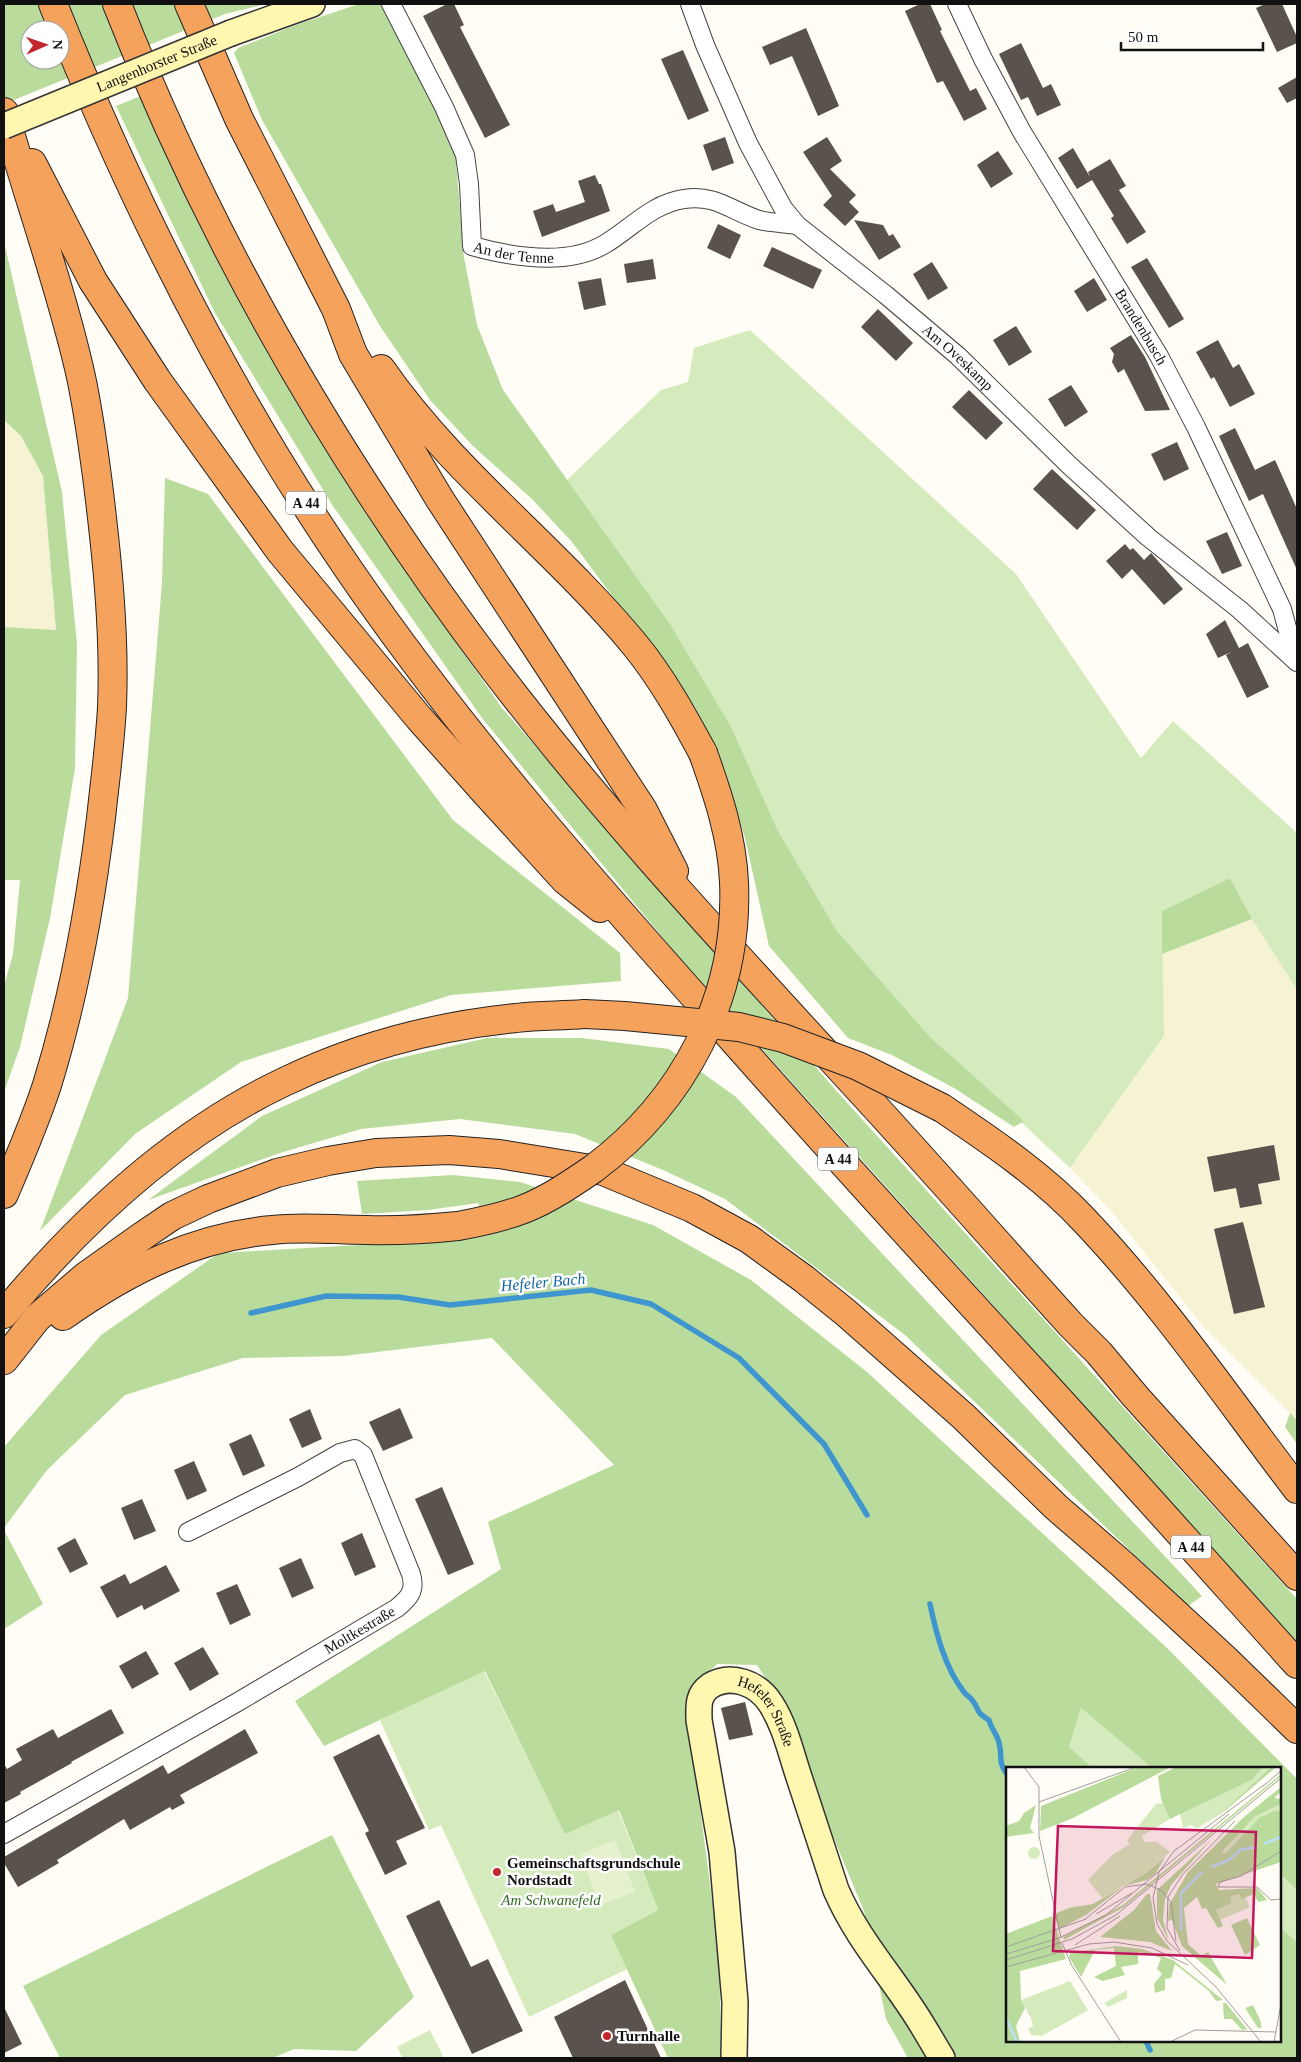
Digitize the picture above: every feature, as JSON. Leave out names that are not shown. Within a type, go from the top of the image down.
[{"type":"highway","name":"A 44","points":[[53,4],[127,178],[180,288],[237,390],[297,489],[347,567],[400,642],[502,776],[649,946],[820,1140],[1030,1368],[1297,1664]]},
{"type":"highway","points":[[117,4],[182,158],[233,260],[288,359],[346,456],[429,579],[501,678],[619,823],[770,995],[867,1098],[1071,1326],[1099,1352],[1135,1396],[1297,1576]]},
{"type":"highway","points":[[189,4],[239,119],[336,309],[353,354],[439,498],[643,810],[693,908]]},
{"type":"highway","points":[[4,94],[35,172],[93,281],[157,380],[280,552],[426,725],[565,880],[649,946]]},
{"type":"highway","points":[[4,112],[80,370],[94,451],[105,536],[111,625],[112,697],[94,879],[77,970],[46,1088],[4,1194]]},
{"type":"highway","points":[[4,1368],[57,1321],[91,1296],[136,1270],[192,1246],[224,1237],[273,1229],[413,1230],[458,1226],[482,1222],[523,1210],[546,1199],[576,1181],[612,1154],[640,1128],[665,1098],[689,1065],[707,1027],[720,990],[730,950],[734,908],[734,883],[730,848],[722,806],[704,754],[683,716],[635,645],[568,572],[441,446],[336,309]]},
{"type":"highway","points":[[4,1314],[91,1218],[143,1173],[198,1132],[284,1082],[383,1044],[449,1028],[517,1018],[584,1014],[739,1027],[783,1038],[858,1066],[942,1108],[987,1138],[1029,1170],[1083,1218],[1155,1300],[1297,1489]]},
{"type":"highway","points":[[4,1360],[37,1318],[86,1276],[141,1237],[172,1216],[208,1199],[277,1173],[328,1161],[376,1153],[449,1150],[499,1154],[602,1171],[692,1208],[749,1239],[838,1306],[964,1417],[1056,1507],[1122,1564],[1297,1728]]},
{"type":"main road","name":"Langenhorster Straße","points":[[4,126],[231,33],[312,4]]},
{"type":"main road","name":"Hefeler Straße","points":[[734,2058],[735,2002],[722,1852],[699,1720],[698,1700],[706,1688],[719,1680],[747,1682],[760,1691],[771,1704],[786,1739],[836,1890],[846,1913],[857,1933],[913,2010],[942,2058]]},
{"type":"street","name":"An der Tenne","points":[[391,4],[444,107],[464,155],[469,184],[472,246],[501,254],[534,257],[581,254],[604,245],[644,215],[666,203],[685,199],[704,199],[722,202],[759,220],[797,225]]},
{"type":"street","name":"Am Oveskamp","points":[[690,4],[705,45],[748,142],[783,208],[797,225],[886,295],[958,356],[1069,465],[1148,537],[1240,610],[1297,663]]},
{"type":"street","name":"Brandenbusch","points":[[957,4],[983,59],[1022,132],[1159,356],[1196,427],[1282,609],[1297,663]]},
{"type":"street","name":"Moltkestraße","points":[[4,1834],[236,1703],[397,1608],[409,1598],[413,1590],[414,1582],[384,1502],[363,1455],[355,1449],[340,1452],[298,1477],[188,1532]]},
{"type":"shaded area","points":[[4,420],[21,436],[43,476],[56,630],[4,627]]},
{"type":"shaded area","points":[[1252,919],[1297,990],[1297,1420],[1203,1326],[1112,1212],[1070,1168],[1164,1036],[1162,954]]},
{"type":"green space","points":[[4,4],[266,4],[225,14],[4,104]]},
{"type":"green space","points":[[359,4],[382,4],[455,150],[464,257],[477,325],[503,390],[668,621],[730,725],[777,829],[837,931],[931,1038],[1024,1121],[1014,1127],[954,1088],[892,1055],[848,1038],[769,946],[745,838],[721,759],[695,707],[572,542],[532,499],[473,446],[430,400],[380,326],[262,120],[234,53],[238,48],[296,25]]},
{"type":"green space","points":[[143,95],[265,344],[364,511],[502,708],[840,1095],[1297,1599],[1297,1642],[677,955],[482,718],[333,506],[215,313],[116,106]]},
{"type":"green space","points":[[4,242],[62,492],[77,644],[75,768],[50,918],[20,1047],[4,1092],[4,986],[13,954],[20,880],[4,880],[4,627],[56,630],[43,476],[21,436],[4,420]]},
{"type":"green space","points":[[750,330],[1016,574],[1141,758],[1173,721],[1297,833],[1297,990],[1252,919],[1230,878],[1162,911],[1164,1036],[1070,1168],[931,1038],[837,931],[777,829],[668,621],[567,480],[661,390],[688,382],[694,348]]},
{"type":"green space","points":[[165,478],[208,494],[453,820],[620,953],[621,981],[451,995],[241,1062],[135,1134],[40,1231],[128,998],[162,583]]},
{"type":"green space","points":[[1230,878],[1252,919],[1162,954],[1162,911]]},
{"type":"green space","points":[[487,1038],[582,1038],[669,1049],[736,1097],[1202,1596],[1188,1606],[905,1335],[725,1199],[663,1170],[575,1134],[460,1119],[361,1129],[280,1153],[148,1200],[262,1116],[382,1062]]},
{"type":"green space","points":[[453,1175],[520,1182],[653,1225],[751,1280],[867,1372],[1166,1647],[1297,1779],[1297,1890],[1281,1876],[1281,1767],[1151,1767],[1081,1708],[1069,1747],[1092,1767],[1006,1767],[1006,2042],[1281,2042],[1281,1928],[1297,1942],[1297,2058],[908,2058],[886,2019],[864,1911],[770,1685],[757,1665],[717,1664],[688,1693],[691,1740],[719,1952],[721,2058],[668,2058],[611,1935],[658,1910],[619,1810],[565,1834],[485,1671],[324,1746],[295,1701],[501,1569],[488,1522],[614,1465],[492,1338],[344,1356],[243,1358],[125,1395],[47,1470],[4,1528],[4,1447],[101,1335],[219,1253],[377,1244],[491,1234],[478,1203],[428,1210],[362,1214],[357,1181]]},
{"type":"green space","points":[[1290,1413],[1297,1420],[1297,1444],[1285,1427]]},
{"type":"green space","points":[[4,1530],[43,1604],[4,1629]]},
{"type":"green space","name":"Am Schwanefeld","points":[[484,1671],[565,1833],[618,1810],[658,1910],[611,1935],[627,1969],[529,2017],[441,1825],[429,1830],[380,1720]]},
{"type":"green space","points":[[1081,1708],[1151,1767],[1092,1767],[1069,1747]]},
{"type":"green space","points":[[332,1835],[414,1997],[356,2051],[294,2049],[273,2058],[60,2058],[23,1986]]},
{"type":"green space","points":[[615,1840],[635,1892],[600,1905],[580,1854]]},
{"type":"green space","points":[[1281,1877],[1297,1890],[1297,1942],[1281,1928]]},
{"type":"green space","points":[[430,2030],[444,2058],[403,2058],[397,2047]]},
{"type":"building","points":[[447,4],[454,4],[464,25],[460,27],[510,125],[485,138],[423,16]]},
{"type":"building","points":[[920,4],[930,4],[942,30],[940,31],[970,91],[976,88],[987,109],[964,121],[943,81],[937,83],[905,11]]},
{"type":"building","points":[[1265,4],[1282,4],[1297,37],[1297,43],[1277,52],[1256,8]]},
{"type":"building","points":[[806,28],[839,106],[818,116],[792,56],[770,65],[762,47]]},
{"type":"building","points":[[1021,43],[1043,88],[1051,84],[1061,105],[1037,116],[1028,97],[1021,100],[999,54]]},
{"type":"building","points":[[683,50],[709,111],[688,120],[661,59]]},
{"type":"building","points":[[1297,77],[1297,98],[1287,103],[1278,88]]},
{"type":"building","points":[[725,137],[734,163],[712,171],[703,145]]},
{"type":"building","points":[[827,137],[842,161],[830,169],[856,195],[849,202],[859,212],[845,226],[823,205],[832,196],[803,152]]},
{"type":"building","points":[[1073,148],[1090,177],[1088,172],[1110,159],[1126,186],[1119,190],[1146,232],[1127,244],[1111,218],[1114,216],[1092,180],[1077,189],[1058,158]]},
{"type":"building","points":[[998,151],[1013,174],[991,188],[977,165]]},
{"type":"building","points":[[595,175],[599,184],[601,184],[610,211],[542,237],[533,211],[553,204],[556,212],[585,202],[578,181]]},
{"type":"building","points":[[854,220],[883,225],[889,236],[893,234],[901,247],[879,260]]},
{"type":"building","points":[[718,224],[741,235],[730,259],[707,248]]},
{"type":"building","points":[[772,247],[822,270],[813,289],[763,266]]},
{"type":"building","points":[[1147,258],[1184,319],[1169,328],[1131,267]]},
{"type":"building","points":[[653,259],[656,279],[627,283],[624,264]]},
{"type":"building","points":[[932,262],[948,288],[928,300],[913,274]]},
{"type":"building","points":[[601,278],[606,305],[584,310],[578,282]]},
{"type":"building","points":[[1094,278],[1107,300],[1087,312],[1074,291]]},
{"type":"building","points":[[878,309],[913,343],[896,361],[861,327]]},
{"type":"building","points":[[1016,326],[1032,352],[1009,366],[993,340]]},
{"type":"building","points":[[1131,335],[1145,357],[1170,410],[1145,411],[1124,369],[1118,373],[1112,362],[1114,354],[1110,348]]},
{"type":"building","points":[[1218,340],[1233,368],[1239,364],[1255,394],[1230,407],[1214,377],[1211,379],[1196,352]]},
{"type":"building","points":[[1071,385],[1088,412],[1065,427],[1048,399]]},
{"type":"building","points":[[969,390],[1003,423],[986,440],[952,407]]},
{"type":"building","points":[[1235,428],[1255,470],[1275,460],[1297,509],[1297,570],[1263,494],[1249,501],[1219,436]]},
{"type":"building","points":[[1177,442],[1189,469],[1164,481],[1151,454]]},
{"type":"building","points":[[1052,469],[1096,510],[1077,530],[1033,489]]},
{"type":"building","points":[[1227,532],[1242,566],[1222,574],[1206,541]]},
{"type":"building","points":[[1125,544],[1130,550],[1133,548],[1144,560],[1151,553],[1183,589],[1164,605],[1132,569],[1122,579],[1106,561]]},
{"type":"building","points":[[1225,620],[1239,648],[1248,643],[1269,687],[1247,698],[1226,655],[1231,652],[1218,658],[1206,634]]},
{"type":"building","points":[[1274,1145],[1280,1180],[1258,1184],[1262,1204],[1240,1208],[1236,1188],[1214,1192],[1207,1157]]},
{"type":"building","points":[[1243,1222],[1265,1307],[1234,1314],[1214,1229]]},
{"type":"building","points":[[400,1408],[413,1438],[383,1451],[369,1422]]},
{"type":"building","points":[[310,1409],[322,1439],[302,1448],[289,1419]]},
{"type":"building","points":[[251,1434],[265,1466],[243,1476],[229,1444]]},
{"type":"building","points":[[194,1461],[207,1491],[187,1500],[174,1470]]},
{"type":"building","points":[[442,1487],[474,1564],[448,1575],[415,1499]]},
{"type":"building","points":[[142,1499],[156,1531],[134,1540],[121,1508]]},
{"type":"building","points":[[362,1533],[376,1567],[355,1576],[341,1543]]},
{"type":"building","points":[[75,1538],[88,1564],[70,1573],[57,1548]]},
{"type":"building","points":[[301,1558],[314,1588],[292,1598],[279,1568]]},
{"type":"building","points":[[166,1565],[180,1591],[144,1610],[142,1605],[117,1618],[100,1587],[125,1574],[130,1584]]},
{"type":"building","points":[[237,1584],[251,1615],[230,1625],[216,1593]]},
{"type":"building","points":[[203,1647],[219,1674],[190,1691],[174,1663]]},
{"type":"building","points":[[146,1651],[159,1674],[132,1689],[119,1666]]},
{"type":"building","points":[[745,1702],[753,1735],[729,1740],[721,1708]]},
{"type":"building","points":[[111,1709],[124,1733],[71,1762],[4,1803],[4,1764],[7,1769],[22,1760],[16,1749],[53,1729],[58,1738]]},
{"type":"building","points":[[245,1729],[258,1753],[180,1795],[185,1803],[172,1810],[170,1807],[130,1830],[124,1819],[57,1860],[59,1863],[18,1887],[4,1863],[4,1857],[163,1765],[168,1774]]},
{"type":"building","points":[[379,1734],[425,1828],[396,1841],[407,1864],[385,1875],[365,1833],[369,1831],[333,1757]]},
{"type":"building","points":[[439,1900],[471,1967],[488,1959],[523,2031],[472,2054],[406,1916]]},
{"type":"building","name":"Turnhalle","points":[[625,1980],[661,2058],[573,2058],[554,2017]]},
{"type":"building","points":[[4,2007],[22,2044],[4,2053]]},
{"type":"waterway","name":"Hefeler Bach","points":[[251,1313],[326,1296],[398,1297],[450,1305],[591,1290],[651,1304],[739,1358],[824,1444],[867,1515]]},
{"type":"waterway","name":"Hefeler Bach","points":[[930,1604],[946,1661],[957,1683],[975,1704],[979,1713],[989,1720],[998,1740],[1001,1762],[1006,1772]]},
{"type":"waterway","name":"Hefeler Bach","points":[[1146,2042],[1150,2050]]},
{"type":"place","name":"Gemeinschaftsgrundschule Nordstadt","points":[[497,1872]]},
{"type":"place","name":"Turnhalle","points":[[607,2036]]}]
